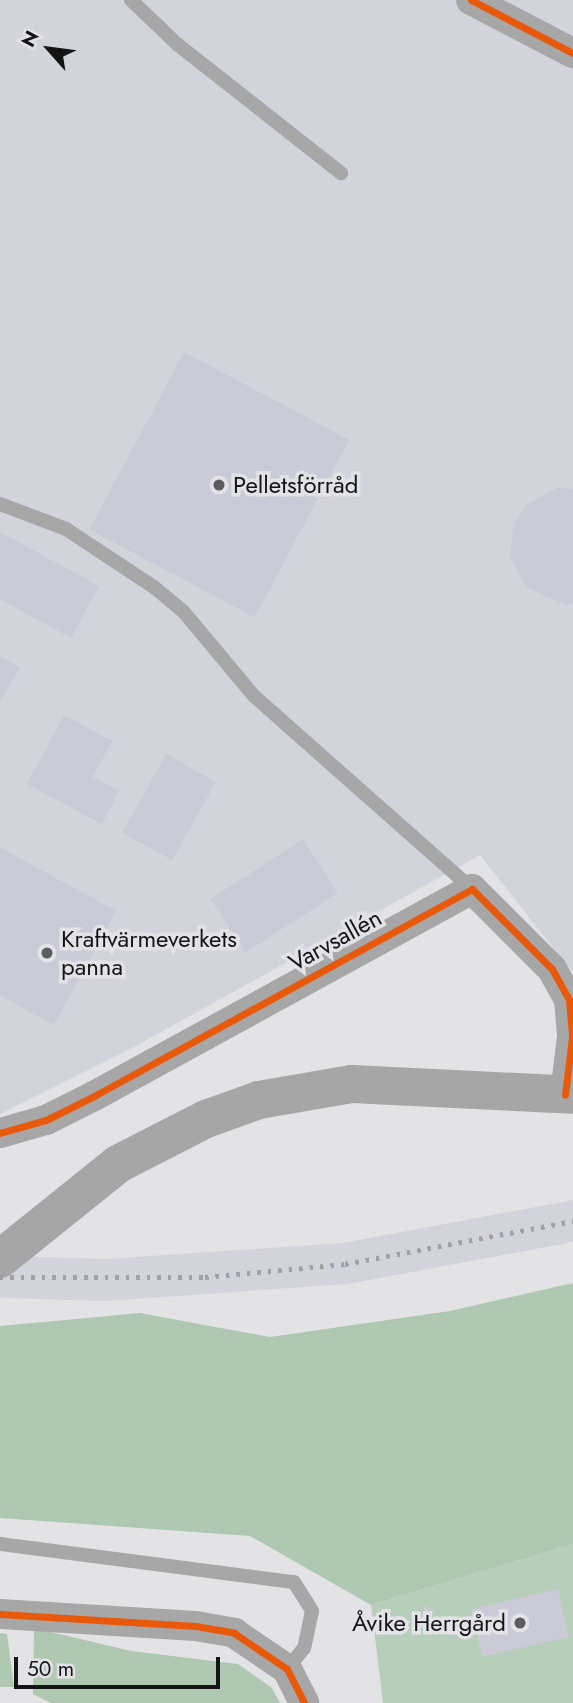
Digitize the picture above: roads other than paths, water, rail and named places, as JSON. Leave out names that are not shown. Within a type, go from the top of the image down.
[{"type":"street","points":[[471,0],[573,53]]},
{"type":"street","points":[[0,1259],[118,1164],[165,1138],[246,1105],[303,1089],[410,1084],[569,1095],[572,1037],[569,1000],[552,969],[472,889]]},
{"type":"street","name":"Varvsallén","points":[[0,1133],[47,1119],[94,1096],[472,889]]},
{"type":"street","points":[[0,1614],[197,1626],[234,1633],[287,1669],[304,1703]]},
{"type":"lane","points":[[131,0],[177,44],[341,173]]},
{"type":"lane","points":[[0,504],[66,529],[154,587],[183,611],[254,696],[472,889]]},
{"type":"lane","points":[[0,1544],[294,1582],[312,1611],[304,1648],[287,1669]]},
{"type":"railway","points":[[0,1277],[205,1277],[345,1264],[573,1221]]},
{"type":"place","name":"Pelletsförråd","points":[[219,485]]},
{"type":"place","name":"Kraftvärmeverkets panna","points":[[47,953]]},
{"type":"place","name":"Åvike Herrgård","points":[[520,1623]]}]
